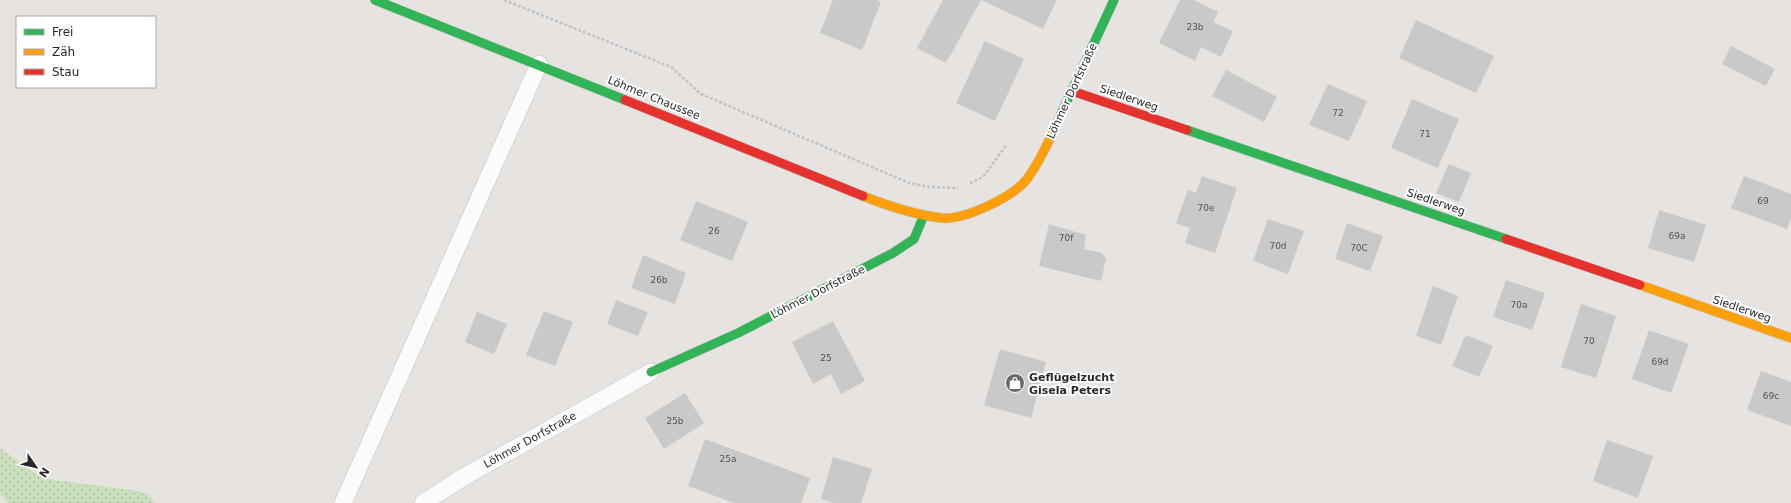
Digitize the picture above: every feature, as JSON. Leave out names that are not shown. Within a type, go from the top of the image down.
[{"type":"street","name":"Löhmer Chaussee","points":[[375,0],[539,64],[888,206],[924,215]]},
{"type":"street","name":"Löhmer Dorfstraße","points":[[651,372],[738,333],[894,254],[914,239],[924,215],[944,218],[961,215],[982,208],[1004,198],[1026,180],[1047,145],[1114,0]]},
{"type":"street","name":"Siedlerweg","points":[[1072,91],[1376,194],[1791,338]]},
{"type":"lane","points":[[343,503],[539,64]]},
{"type":"lane","name":"Löhmer Dorfstraße","points":[[423,503],[462,478],[651,372]]},
{"type":"path","points":[[504,0],[671,67],[701,94],[909,183],[930,187],[959,188]]},
{"type":"path","points":[[965,185],[983,178],[1007,144]]},
{"type":"green space","points":[[0,448],[34,473],[54,480],[138,491],[149,495],[155,503],[8,503],[0,493]]},
{"type":"building","points":[[833,0],[876,0],[881,2],[862,50],[820,33]]},
{"type":"building","points":[[943,0],[981,0],[946,63],[917,48]]},
{"type":"building","points":[[981,0],[1057,0],[1043,29]]},
{"type":"building","points":[[1180,0],[1194,0],[1218,12],[1213,22],[1233,31],[1221,57],[1201,47],[1195,61],[1159,43]]},
{"type":"building","points":[[1416,20],[1494,56],[1476,93],[1399,58]]},
{"type":"building","points":[[985,41],[1024,59],[995,121],[956,103]]},
{"type":"building","points":[[1731,46],[1775,69],[1766,86],[1722,64]]},
{"type":"building","points":[[1226,70],[1277,97],[1264,122],[1212,96]]},
{"type":"building","points":[[1328,84],[1367,101],[1349,141],[1309,125]]},
{"type":"building","points":[[1412,99],[1459,119],[1438,168],[1391,148]]},
{"type":"building","points":[[1449,164],[1471,173],[1459,202],[1436,193]]},
{"type":"building","points":[[1202,176],[1237,188],[1215,253],[1185,243],[1190,228],[1176,223],[1188,190],[1196,193]]},
{"type":"building","points":[[1744,176],[1791,194],[1791,218],[1787,229],[1731,208]]},
{"type":"building","points":[[696,201],[748,222],[732,261],[680,240]]},
{"type":"building","points":[[1659,210],[1706,225],[1694,262],[1648,248]]},
{"type":"building","points":[[1268,219],[1304,231],[1288,274],[1253,261]]},
{"type":"building","points":[[1347,223],[1383,236],[1370,271],[1335,259]]},
{"type":"building","points":[[1049,224],[1086,235],[1084,249],[1102,253],[1106,259],[1101,281],[1039,266]]},
{"type":"building","points":[[643,255],[686,273],[675,304],[631,288]]},
{"type":"building","points":[[1506,280],[1545,293],[1532,330],[1493,317]]},
{"type":"building","points":[[1433,286],[1458,296],[1441,345],[1416,336]]},
{"type":"building","points":[[616,300],[648,312],[638,336],[607,324]]},
{"type":"building","points":[[1581,304],[1616,316],[1596,378],[1561,367]]},
{"type":"building","points":[[544,311],[573,322],[555,366],[526,355]]},
{"type":"building","points":[[477,312],[507,324],[494,354],[465,342]]},
{"type":"building","points":[[833,321],[865,381],[841,394],[831,374],[813,384],[792,342]]},
{"type":"building","points":[[1649,330],[1689,344],[1671,393],[1632,379]]},
{"type":"building","points":[[1466,335],[1493,346],[1479,377],[1452,366]]},
{"type":"building","name":"Geflügelzucht Gisela Peters","points":[[1000,349],[1046,362],[1031,418],[984,405]]},
{"type":"building","points":[[1761,371],[1791,382],[1791,426],[1747,410]]},
{"type":"building","points":[[685,393],[704,423],[664,449],[645,418]]},
{"type":"building","points":[[705,439],[810,478],[801,503],[734,503],[688,486]]},
{"type":"building","points":[[1607,440],[1653,456],[1638,498],[1593,481]]},
{"type":"building","points":[[833,457],[872,469],[861,503],[834,503],[821,499]]},
{"type":"traffic: fast","points":[[375,0],[625,100]]},
{"type":"traffic: fast","points":[[1061,114],[1114,0]]},
{"type":"traffic: fast","points":[[1187,130],[1506,239]]},
{"type":"traffic: fast","points":[[651,372],[738,333],[893,253],[914,239],[924,215]]},
{"type":"traffic: slow","points":[[863,196],[902,210],[942,218],[952,218],[988,206],[1011,193],[1027,179],[1050,139],[1061,114]]},
{"type":"traffic: slow","points":[[1640,285],[1791,338]]},
{"type":"traffic: jam","points":[[1072,91],[1187,130]]},
{"type":"traffic: jam","points":[[625,100],[863,196]]},
{"type":"traffic: jam","points":[[1506,239],[1640,285]]},
{"type":"place","name":"Geflügelzucht Gisela Peters","points":[[1015,383]]}]
